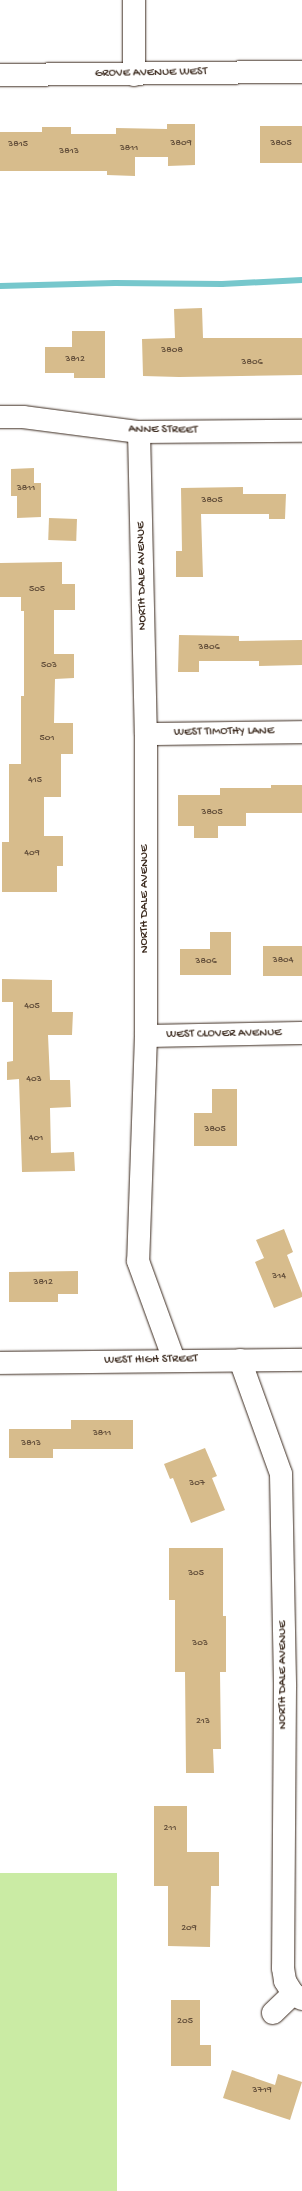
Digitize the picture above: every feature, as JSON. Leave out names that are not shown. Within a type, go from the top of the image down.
[{"type":"street","points":[[134,0],[134,75]]},
{"type":"street","name":"GROVE AVENUE WEST","points":[[0,75],[134,75],[302,72]]},
{"type":"street","name":"ANNE STREET","points":[[0,417],[23,417],[139,432],[302,431]]},
{"type":"street","name":"NORTH DALE AVENUE","points":[[139,432],[146,734],[146,1036],[138,1261],[174,1360]]},
{"type":"street","name":"WEST TIMOTHY LANE","points":[[146,734],[302,732]]},
{"type":"street","name":"WEST CLOVER AVENUE","points":[[146,1036],[302,1034]]},
{"type":"street","name":"WEST HIGH STREET","points":[[0,1363],[174,1360],[302,1360]]},
{"type":"street","name":"NORTH DALE AVENUE","points":[[240,1360],[281,1474],[293,1687],[283,1968],[285,1981],[298,1997]]},
{"type":"street","points":[[272,2013],[298,1997]]},
{"type":"green space","points":[[0,1873],[117,1873],[117,2191],[0,2191]]},
{"type":"building","points":[[167,124],[195,124],[195,165],[168,166],[168,157],[135,157],[135,176],[107,175],[107,171],[0,171],[0,132],[42,132],[42,127],[71,127],[71,134],[116,134],[116,128],[167,129]]},
{"type":"building","points":[[260,126],[302,126],[302,163],[260,163]]},
{"type":"building","points":[[202,308],[203,338],[302,338],[302,375],[179,377],[143,376],[142,339],[175,338],[174,309]]},
{"type":"building","points":[[72,331],[105,331],[105,378],[74,378],[74,373],[45,373],[45,347],[72,347]]},
{"type":"building","points":[[34,468],[34,483],[41,483],[41,517],[17,518],[17,496],[11,496],[11,469]]},
{"type":"building","points":[[243,487],[243,494],[286,494],[285,519],[269,519],[269,514],[201,514],[203,577],[176,577],[176,551],[182,551],[181,488]]},
{"type":"building","points":[[49,518],[77,519],[76,541],[48,540]]},
{"type":"building","points":[[62,562],[62,584],[75,584],[75,610],[54,610],[54,654],[74,654],[74,678],[55,679],[54,723],[73,723],[73,754],[61,754],[61,797],[44,797],[44,836],[63,836],[63,866],[57,866],[57,892],[2,892],[2,842],[9,842],[9,764],[21,764],[21,696],[24,696],[24,611],[21,611],[21,597],[0,597],[0,563]]},
{"type":"building","points":[[179,635],[239,636],[239,641],[302,640],[302,665],[259,666],[259,661],[199,661],[199,672],[178,672]]},
{"type":"building","points":[[271,785],[302,785],[302,813],[246,813],[246,826],[218,826],[218,838],[194,838],[194,826],[178,826],[178,795],[220,795],[220,788],[271,788]]},
{"type":"building","points":[[210,932],[231,932],[231,975],[180,975],[180,949],[210,949]]},
{"type":"building","points":[[263,946],[302,946],[302,976],[263,976]]},
{"type":"building","points":[[2,979],[52,980],[52,1012],[73,1012],[72,1035],[48,1035],[50,1080],[70,1080],[71,1107],[50,1108],[51,1153],[74,1152],[75,1171],[22,1172],[19,1079],[7,1080],[7,1062],[13,1061],[13,1002],[2,1002]]},
{"type":"building","points":[[212,1089],[237,1089],[237,1146],[194,1146],[194,1113],[212,1113]]},
{"type":"building","points":[[284,1229],[293,1252],[287,1255],[302,1293],[302,1297],[274,1308],[255,1262],[264,1258],[256,1240]]},
{"type":"building","points":[[78,1271],[78,1294],[58,1294],[58,1302],[9,1302],[9,1272]]},
{"type":"building","points":[[71,1420],[133,1420],[133,1449],[53,1449],[53,1458],[9,1458],[9,1429],[71,1429]]},
{"type":"building","points":[[205,1448],[217,1476],[212,1478],[225,1510],[191,1523],[173,1478],[170,1479],[164,1464]]},
{"type":"building","points":[[169,1548],[223,1548],[223,1616],[226,1616],[226,1672],[220,1672],[221,1749],[213,1749],[214,1773],[186,1773],[185,1672],[175,1672],[175,1600],[169,1600]]},
{"type":"building","points":[[154,1806],[187,1806],[187,1852],[219,1852],[219,1886],[211,1886],[210,1947],[168,1946],[168,1886],[154,1886]]},
{"type":"building","points":[[171,2000],[200,2000],[200,2045],[211,2045],[211,2066],[171,2066]]},
{"type":"building","points":[[232,2070],[275,2085],[278,2074],[302,2082],[290,2120],[223,2098]]},
{"type":"waterway","points":[[0,286],[115,283],[222,284],[302,280]]}]
